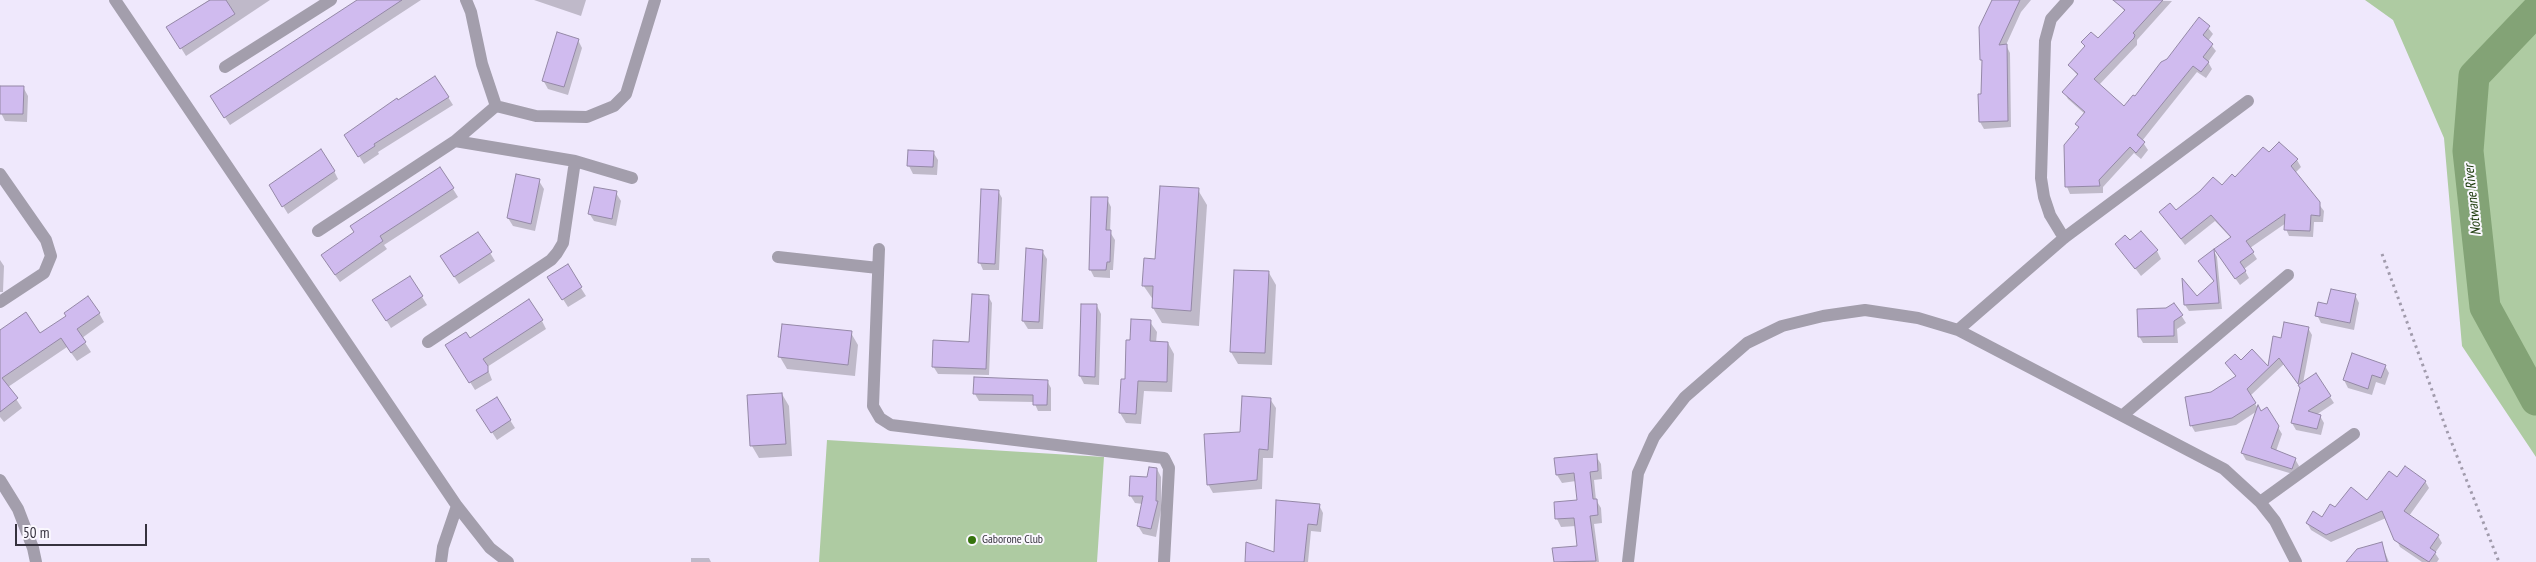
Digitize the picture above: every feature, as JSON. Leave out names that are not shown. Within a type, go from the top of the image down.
[{"type":"street","points":[[115,0],[457,506],[490,548],[508,562]]},
{"type":"street","points":[[225,67],[331,0]]},
{"type":"street","points":[[466,0],[471,12],[482,64],[496,106]]},
{"type":"street","points":[[496,106],[536,116],[587,117],[614,106],[626,94],[655,0]]},
{"type":"street","points":[[2064,238],[2050,215],[2044,197],[2041,178],[2046,29],[2051,19],[2068,0]]},
{"type":"street","points":[[1958,330],[2064,238],[2248,101]]},
{"type":"street","points":[[318,231],[455,141],[496,106]]},
{"type":"street","points":[[455,141],[575,161],[632,178]]},
{"type":"street","points":[[428,342],[554,256],[563,243],[575,161]]},
{"type":"street","points":[[0,174],[46,240],[51,256],[44,273],[0,302]]},
{"type":"street","points":[[879,249],[873,406],[880,418],[891,425],[1164,458],[1169,468],[1164,562]]},
{"type":"street","points":[[778,257],[878,268]]},
{"type":"street","points":[[2123,415],[2288,276]]},
{"type":"street","points":[[1628,562],[1638,473],[1654,437],[1685,397],[1747,343],[1782,326],[1823,316],[1866,310],[1918,318],[1958,330],[2224,469],[2260,502],[2275,521],[2296,562]]},
{"type":"street","points":[[2260,502],[2354,434]]},
{"type":"street","points":[[0,480],[18,509],[33,548],[36,562]]},
{"type":"street","points":[[441,562],[443,547],[457,506]]},
{"type":"path","points":[[2382,254],[2447,431],[2499,562]]},
{"type":"green space","points":[[2365,0],[2536,0],[2536,457],[2462,346],[2444,138],[2393,20]]},
{"type":"green space","points":[[827,440],[1104,457],[1097,562],[819,562]]},
{"type":"building","points":[[210,0],[226,0],[235,14],[180,49],[166,27]]},
{"type":"building","points":[[357,0],[402,0],[224,118],[210,96]]},
{"type":"building","points":[[1992,0],[2020,0],[1999,45],[2007,44],[2008,121],[1979,122],[1978,94],[1981,94],[1982,60],[1980,60],[1979,27]]},
{"type":"building","points":[[2113,0],[2163,0],[2133,33],[2135,35],[2134,38],[2094,79],[2124,106],[2133,95],[2135,96],[2161,62],[2167,59],[2199,17],[2210,26],[2203,35],[2213,44],[2203,57],[2209,62],[2201,72],[2193,66],[2137,135],[2145,142],[2136,153],[2130,147],[2099,180],[2100,186],[2065,187],[2064,145],[2079,127],[2075,124],[2085,112],[2062,92],[2078,74],[2068,65],[2085,46],[2081,42],[2091,32],[2098,38],[2125,10]]},
{"type":"building","points":[[557,32],[579,39],[564,87],[542,81]]},
{"type":"building","points":[[435,76],[449,97],[374,144],[375,146],[358,157],[344,135],[397,98],[398,100]]},
{"type":"building","points":[[0,86],[24,86],[23,114],[0,114]]},
{"type":"building","points":[[2279,142],[2298,159],[2291,166],[2320,202],[2320,216],[2311,215],[2310,231],[2284,230],[2285,214],[2246,241],[2254,252],[2240,262],[2246,271],[2235,279],[2214,249],[2231,237],[2211,215],[2181,239],[2159,212],[2170,203],[2176,210],[2200,191],[2213,177],[2222,185],[2232,174],[2235,177],[2263,147],[2269,152]]},
{"type":"building","points":[[321,149],[335,171],[282,207],[269,185]]},
{"type":"building","points":[[908,150],[934,151],[933,167],[907,166]]},
{"type":"building","points":[[440,167],[454,188],[380,236],[383,241],[335,275],[321,255],[354,232],[350,226]]},
{"type":"building","points":[[516,174],[540,179],[531,224],[507,218]]},
{"type":"building","points":[[1160,186],[1199,188],[1191,311],[1152,308],[1153,286],[1142,286],[1144,258],[1155,259]]},
{"type":"building","points":[[594,187],[617,191],[612,219],[588,214]]},
{"type":"building","points":[[981,189],[999,190],[995,264],[978,263]]},
{"type":"building","points":[[1091,197],[1108,197],[1106,230],[1111,230],[1110,262],[1107,262],[1106,270],[1089,270]]},
{"type":"building","points":[[2141,231],[2158,250],[2135,269],[2115,244],[2125,235],[2130,240]]},
{"type":"building","points":[[478,232],[492,252],[454,277],[440,256]]},
{"type":"building","points":[[1026,248],[1043,250],[1039,322],[1022,321]]},
{"type":"building","points":[[2214,249],[2219,303],[2184,305],[2182,278],[2197,296],[2214,281],[2198,261]]},
{"type":"building","points":[[568,264],[582,287],[562,300],[547,277]]},
{"type":"building","points":[[1234,270],[1269,271],[1265,353],[1230,352]]},
{"type":"building","points":[[410,276],[423,296],[386,321],[372,300]]},
{"type":"building","points":[[2331,289],[2356,294],[2350,323],[2315,316],[2318,302],[2327,304]]},
{"type":"building","points":[[972,294],[989,295],[986,369],[932,367],[933,340],[969,342]]},
{"type":"building","points":[[88,296],[100,313],[77,329],[86,342],[71,353],[61,338],[2,378],[18,398],[0,412],[0,330],[26,312],[40,333],[66,316],[64,313]]},
{"type":"building","points":[[529,299],[543,320],[483,359],[488,366],[488,372],[469,383],[445,345],[466,332],[470,338]]},
{"type":"building","points":[[2174,303],[2183,315],[2174,321],[2174,336],[2138,337],[2137,309],[2166,308]]},
{"type":"building","points":[[1081,304],[1097,304],[1095,377],[1079,376]]},
{"type":"building","points":[[1131,319],[1151,320],[1150,341],[1168,342],[1167,382],[1138,381],[1136,414],[1119,413],[1121,379],[1125,379],[1126,340],[1130,340]]},
{"type":"building","points":[[2284,322],[2309,327],[2298,384],[2279,358],[2247,389],[2256,403],[2232,418],[2190,426],[2185,397],[2211,392],[2236,376],[2225,363],[2235,354],[2241,360],[2252,349],[2268,366],[2273,336],[2281,338]]},
{"type":"building","points":[[782,324],[852,331],[848,365],[778,357]]},
{"type":"building","points":[[2352,353],[2386,365],[2381,378],[2372,375],[2368,389],[2343,380]]},
{"type":"building","points":[[2316,373],[2331,396],[2308,411],[2321,415],[2317,429],[2291,423],[2300,388],[2298,385]]},
{"type":"building","points":[[974,377],[1048,380],[1047,405],[1033,405],[1033,395],[973,394]]},
{"type":"building","points":[[782,393],[786,444],[750,446],[747,395]]},
{"type":"building","points":[[1242,396],[1271,398],[1268,450],[1259,449],[1257,480],[1207,485],[1204,434],[1240,432]]},
{"type":"building","points":[[497,397],[511,420],[491,433],[476,410]]},
{"type":"building","points":[[2258,405],[2261,411],[2267,407],[2279,426],[2271,448],[2296,458],[2292,469],[2241,453]]},
{"type":"building","points":[[1597,454],[1598,471],[1590,472],[1593,499],[1597,499],[1598,515],[1590,516],[1596,561],[1554,562],[1552,548],[1577,546],[1574,518],[1555,519],[1554,502],[1577,500],[1574,473],[1556,475],[1554,458]]},
{"type":"building","points":[[2405,466],[2426,481],[2404,511],[2439,535],[2430,548],[2436,552],[2429,562],[2394,540],[2382,511],[2326,535],[2306,523],[2313,511],[2322,517],[2330,504],[2335,507],[2351,487],[2367,500],[2389,471],[2397,477]]},
{"type":"building","points":[[1149,467],[1157,468],[1156,501],[1158,501],[1151,529],[1137,526],[1143,496],[1129,496],[1130,476],[1147,477]]},
{"type":"building","points":[[1276,500],[1320,504],[1317,525],[1308,524],[1304,562],[1245,562],[1246,542],[1274,552]]},
{"type":"building","points":[[2382,542],[2387,562],[2346,562],[2357,549]]},
{"type":"waterway","name":"Notwane River","points":[[2536,11],[2474,76],[2468,151],[2485,307],[2536,400]]},
{"type":"place","name":"Gaborone Club","points":[[972,540]]}]
